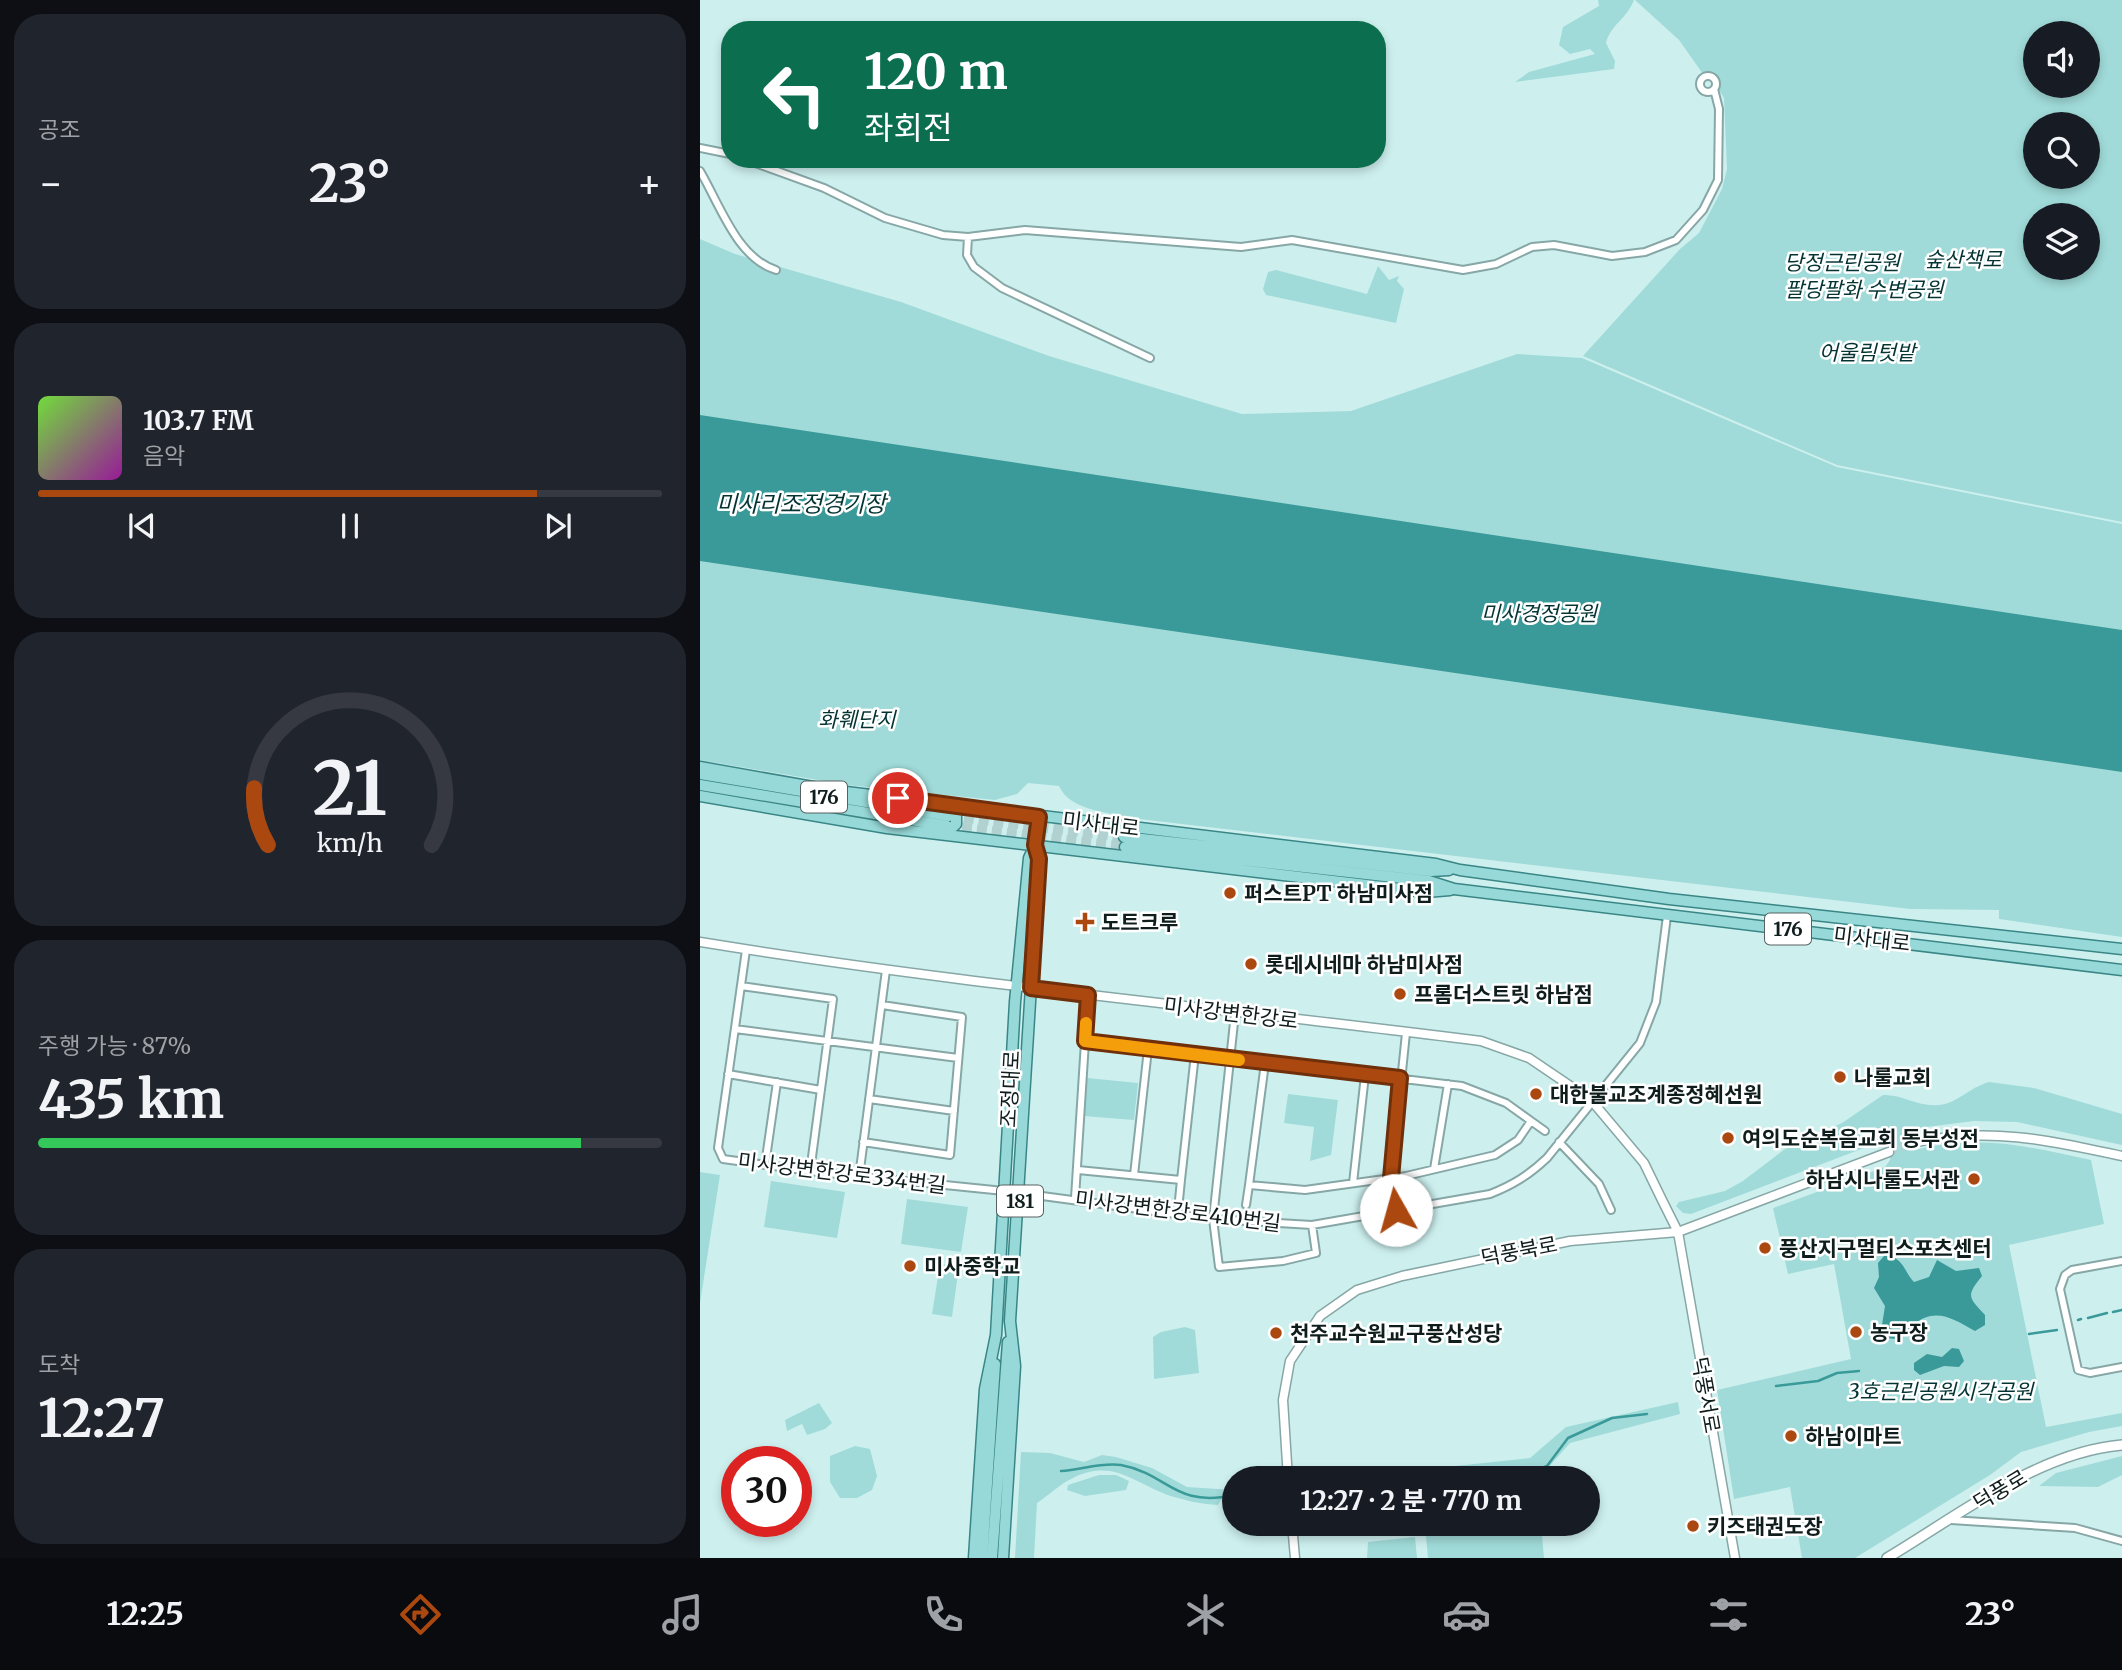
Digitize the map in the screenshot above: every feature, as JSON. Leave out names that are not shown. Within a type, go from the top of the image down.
[{"type":"main road","name":"미사대로","points":[[700,767],[830,790],[1436,864],[1461,870],[1669,899],[2122,949]]},
{"type":"main road","name":"미사대로","points":[[700,774],[1035,845],[1426,892],[1454,889]]},
{"type":"main road","name":"미사대로","points":[[700,785],[947,825]]},
{"type":"main road","name":"미사대로","points":[[700,796],[887,828],[947,825]]},
{"type":"main road","points":[[944,804],[956,814],[956,824],[947,825]]},
{"type":"main road","name":"조정대로","points":[[982,1558],[1016,986],[1028,858],[1035,845],[1039,817]]},
{"type":"main road","name":"미사대로","points":[[1461,870],[1431,871],[1125,842],[1429,881],[1454,889],[2122,970]]},
{"type":"main road","name":"조정대로","points":[[992,1558],[1020,1193],[1039,859],[1035,845]]},
{"type":"main road","name":"조정대로","points":[[1003,1558],[1016,1366],[1010,1321]]},
{"type":"main road","name":"조정대로","points":[[974,1558],[985,1389],[996,1335]]},
{"type":"main road","name":"덕풍로","points":[[1887,1558],[2026,1473],[2088,1450],[2122,1445]]},
{"type":"street","points":[[769,168],[824,188],[885,218],[943,235],[968,237],[1026,230],[1241,247],[1292,240],[1463,270],[1487,267],[1523,250],[1544,246],[1603,256],[1645,252],[1668,244],[1685,233],[1713,192],[1720,166],[1719,109],[1714,89]]},
{"type":"street","points":[[700,148],[721,152]]},
{"type":"street","points":[[700,171],[740,246],[760,265],[776,270]]},
{"type":"street","points":[[968,237],[967,255],[986,277],[1081,328],[1150,358]]},
{"type":"street","name":"미사강변한강로410번길","points":[[1020,1193],[1075,1198],[1213,1219],[1312,1225],[1490,1194],[1504,1189],[1532,1173],[1640,1043],[1656,1002],[1667,916]]},
{"type":"street","name":"미사강변한강로","points":[[700,942],[886,970],[1481,1041],[1518,1054],[1591,1100],[1644,1163],[1678,1232]]},
{"type":"street","name":"미사강변한강로334번길","points":[[746,950],[719,1153],[723,1159],[859,1177],[1004,1191]]},
{"type":"street","points":[[859,1177],[886,970]]},
{"type":"street","points":[[741,986],[833,999],[810,1171]]},
{"type":"street","points":[[1075,1198],[1088,995]]},
{"type":"street","points":[[863,1142],[950,1155],[962,1017],[882,1005]]},
{"type":"street","points":[[1236,1013],[1213,1219],[1220,1267],[1283,1261],[1316,1253],[1312,1225]]},
{"type":"street","points":[[735,1030],[958,1058]]},
{"type":"street","points":[[1396,1210],[1391,1178],[1406,1033]]},
{"type":"street","points":[[1085,1041],[1448,1084],[1477,1090],[1506,1103],[1545,1131]]},
{"type":"street","points":[[1134,1175],[1148,1049]]},
{"type":"street","points":[[1179,1200],[1195,1054]]},
{"type":"street","points":[[1246,1205],[1265,1063]]},
{"type":"street","points":[[728,1074],[821,1090]]},
{"type":"street","points":[[1353,1184],[1365,1075]]},
{"type":"street","points":[[765,1165],[777,1083]]},
{"type":"street","points":[[1434,1170],[1448,1084]]},
{"type":"street","points":[[869,1099],[954,1111]]},
{"type":"street","points":[[1249,1185],[1305,1190],[1434,1170],[1495,1155],[1518,1140],[1531,1121]]},
{"type":"street","points":[[1916,1142],[1948,1136],[1996,1134],[2039,1138],[2122,1156]]},
{"type":"street","points":[[1559,1142],[1599,1184],[1611,1210]]},
{"type":"street","name":"덕풍북로","points":[[1287,1466],[1283,1399],[1290,1361],[1320,1316],[1347,1296],[1368,1285],[1521,1250],[1608,1236],[1678,1232],[1889,1152]]},
{"type":"street","points":[[1078,1170],[1181,1180]]},
{"type":"street","name":"덕풍서로","points":[[1678,1232],[1735,1558]]},
{"type":"street","points":[[2122,1261],[2072,1270],[2065,1275],[2060,1289],[2078,1370],[2090,1373],[2122,1367]]},
{"type":"street","points":[[1951,1520],[2075,1528],[2122,1541]]},
{"type":"street","points":[[1293,1536],[1295,1558]]},
{"type":"green space","points":[[1598,0],[1634,0],[1611,31],[1606,43],[1615,61],[1614,69],[1515,82],[1529,72],[1595,54],[1590,49],[1570,54],[1559,45],[1563,27],[1599,6]]},
{"type":"green space","name":"팔당팔화 수변공원","points":[[1635,0],[2122,0],[2122,522],[1837,465],[1583,356],[1680,249],[1699,233],[1722,189],[1727,169],[1724,98],[1708,73],[1703,74],[1679,40]]},
{"type":"green space","name":"미사경정공원","points":[[700,239],[735,254],[901,302],[1049,356],[1242,414],[1351,411],[1517,354],[1582,358],[1837,467],[2122,524],[2122,937],[1999,919],[1999,910],[1910,909],[1139,819],[1083,806],[1065,795],[1059,786],[1028,783],[1017,794],[995,800],[847,785],[700,760]]},
{"type":"green space","points":[[1378,266],[1389,280],[1399,276],[1397,281],[1404,289],[1396,323],[1266,295],[1263,289],[1268,272],[1276,270],[1367,294]]},
{"type":"green space","points":[[1087,1078],[1138,1083],[1134,1120],[1083,1116]]},
{"type":"green space","name":"3호근린공원시각공원","points":[[1989,1082],[2034,1088],[2122,1114],[2122,1145],[2017,1122],[1974,1121],[1919,1128],[1913,1137],[1919,1149],[1984,1142],[2091,1160],[2104,1224],[2009,1245],[2046,1427],[2122,1413],[2122,1426],[2089,1432],[2021,1452],[1990,1475],[1855,1558],[1802,1558],[1790,1487],[1734,1499],[1717,1390],[1851,1359],[1834,1264],[1788,1274],[1773,1208],[1885,1167],[1890,1160],[1891,1150],[1886,1143],[1877,1143],[1691,1214],[1683,1213],[1676,1206],[1679,1202],[1725,1191],[1743,1181],[1785,1149],[1842,1123],[1883,1095],[1938,1105],[1951,1102]]},
{"type":"green space","points":[[1288,1094],[1338,1100],[1331,1155],[1310,1161],[1314,1127],[1284,1123]]},
{"type":"green space","points":[[700,1172],[720,1175],[700,1303]]},
{"type":"green space","points":[[771,1181],[845,1192],[837,1238],[764,1227]]},
{"type":"green space","points":[[907,1199],[968,1207],[961,1252],[901,1244]]},
{"type":"green space","points":[[940,1264],[959,1266],[952,1317],[932,1314]]},
{"type":"green space","points":[[1185,1327],[1195,1330],[1199,1373],[1154,1379],[1153,1337],[1161,1332]]},
{"type":"green space","points":[[1678,1402],[1680,1414],[1570,1443],[1550,1466],[1455,1466],[1530,1458],[1566,1427]]},
{"type":"green space","points":[[819,1403],[832,1423],[825,1429],[807,1435],[802,1424],[787,1431],[785,1420]]},
{"type":"green space","points":[[855,1446],[870,1449],[877,1476],[872,1490],[857,1498],[840,1498],[830,1482],[830,1456]]},
{"type":"green space","points":[[1021,1452],[1050,1453],[1084,1462],[1102,1455],[1116,1457],[1152,1468],[1187,1487],[1222,1489],[1222,1500],[1218,1505],[1198,1503],[1165,1494],[1110,1471],[1087,1473],[1068,1480],[1037,1503],[1034,1558],[1015,1558]]},
{"type":"green space","points":[[2122,1456],[2122,1475],[2098,1487],[2039,1486],[2056,1473]]},
{"type":"green space","points":[[1099,1475],[1116,1475],[1129,1481],[1126,1490],[1085,1496],[1067,1490],[1068,1485]]},
{"type":"green space","points":[[1426,1536],[1542,1536],[1544,1558],[1428,1558]]},
{"type":"green space","points":[[1415,1537],[1417,1558],[1367,1558],[1368,1542]]},
{"type":"water","name":"미사리조정경기장","points":[[700,415],[2122,630],[2122,772],[700,561]]},
{"type":"water","points":[[1884,1256],[1899,1261],[1914,1282],[1929,1277],[1937,1260],[1956,1271],[1979,1268],[1982,1276],[1973,1288],[1971,1296],[1985,1315],[1985,1325],[1975,1331],[1944,1316],[1929,1316],[1895,1339],[1887,1338],[1882,1325],[1885,1306],[1874,1288],[1879,1277],[1878,1263]]},
{"type":"water","points":[[1952,1348],[1959,1349],[1964,1361],[1959,1367],[1944,1366],[1920,1375],[1914,1370],[1914,1363],[1927,1354],[1942,1357]]},
{"type":"waterway","points":[[2113,1312],[2122,1310]]},
{"type":"waterway","points":[[2088,1318],[2107,1313]]},
{"type":"waterway","points":[[2029,1334],[2057,1330]]},
{"type":"waterway","points":[[1776,1386],[1818,1381],[1837,1373],[1859,1371]]},
{"type":"waterway","points":[[1547,1466],[1568,1438],[1612,1418],[1647,1414]]},
{"type":"waterway","points":[[1061,1471],[1121,1465],[1137,1469],[1185,1494],[1222,1497]]},
{"type":"tunnel","points":[[949,816],[1124,837]]},
{"type":"tunnel","points":[[947,826],[1125,847]]},
{"type":"tunnel","points":[[1889,1152],[1916,1142]]},
{"type":"slow traffic","points":[[1086,1023],[1085,1041],[1239,1060]]},
{"type":"place","name":"퍼스트PT 하남미사점","points":[[1230,893]]},
{"type":"place","name":"도트크루","points":[[1085,922]]},
{"type":"place","name":"롯데시네마 하남미사점","points":[[1251,964]]},
{"type":"place","name":"프롬더스트릿 하남점","points":[[1400,994]]},
{"type":"place","name":"나룰교회","points":[[1840,1077]]},
{"type":"place","name":"대한불교조계종정혜선원","points":[[1536,1094]]},
{"type":"place","name":"여의도순복음교회 동부성전","points":[[1728,1138]]},
{"type":"place","name":"하남시나룰도서관","points":[[1974,1179]]},
{"type":"place","name":"풍산지구멀티스포츠센터","points":[[1765,1248]]},
{"type":"place","name":"미사중학교","points":[[910,1266]]},
{"type":"place","name":"농구장","points":[[1856,1332]]},
{"type":"place","name":"천주교수원교구풍산성당","points":[[1276,1333]]},
{"type":"place","name":"하남이마트","points":[[1791,1436]]},
{"type":"place","name":"키즈태권도장","points":[[1693,1526]]},
{"type":"route","points":[[898,798],[1039,817],[1035,845],[1039,859],[1031,988],[1088,995],[1085,1041],[1400,1078],[1391,1178],[1396,1210]]},
{"type":"park label","name":"숲산책로","points":[[1963,259]]},
{"type":"park label","name":"당정근린공원","points":[[1842,262]]},
{"type":"park label","name":"어울림텃밭","points":[[1867,352]]},
{"type":"park label","name":"화훼단지","points":[[857,719]]}]
